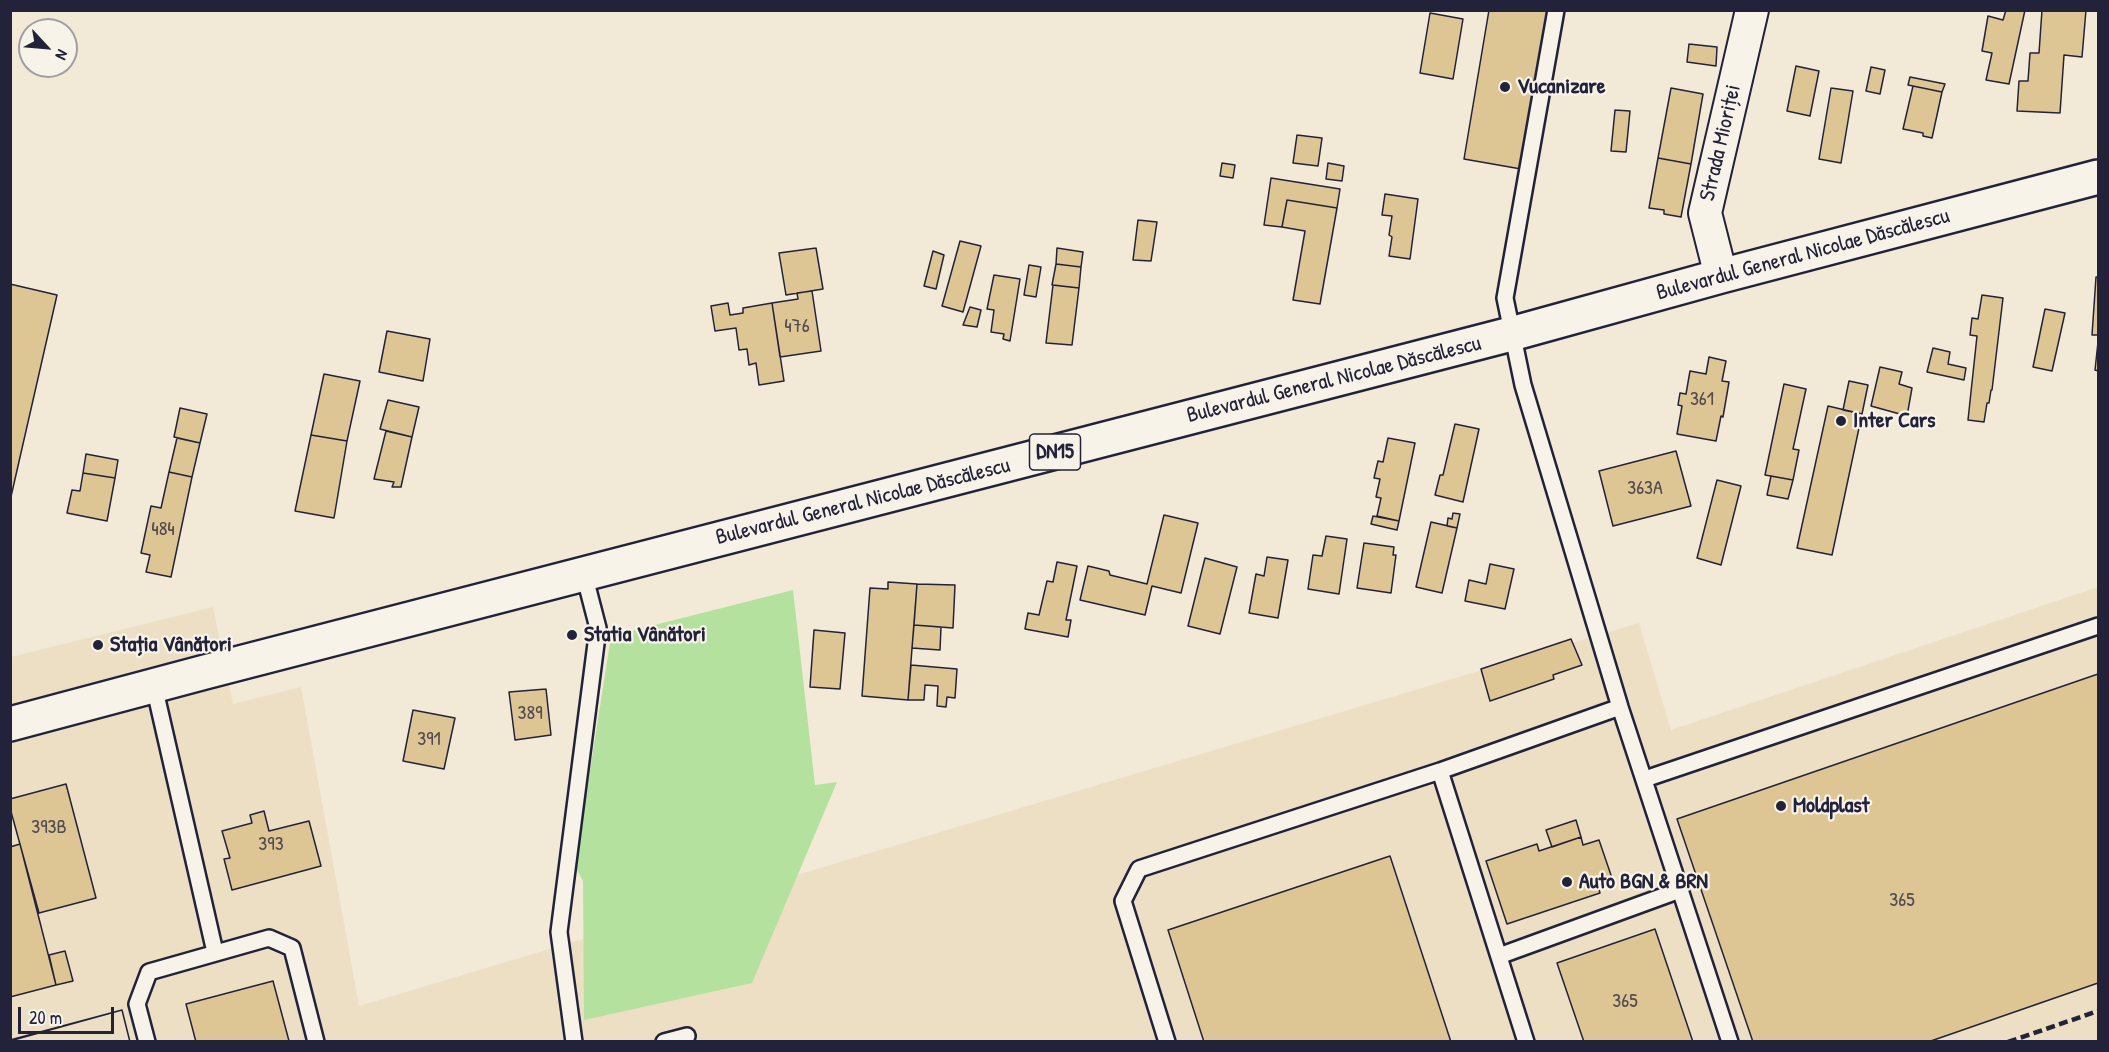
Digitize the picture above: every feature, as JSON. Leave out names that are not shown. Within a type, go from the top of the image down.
[{"type":"main road","name":"Bulevardul General Nicolae Dăscălescu","points":[[10,724],[1511,334],[2098,177]]},
{"type":"street","name":"Strada Mioriței","points":[[1721,276],[1706,213],[1752,10]]},
{"type":"lane","points":[[1556,10],[1504,298],[1522,385],[1620,707],[1730,1041]]},
{"type":"lane","points":[[574,1041],[559,932],[598,628],[584,574]]},
{"type":"lane","points":[[1645,779],[2098,626]]},
{"type":"lane","points":[[154,686],[215,952]]},
{"type":"lane","points":[[1167,1041],[1123,901],[1139,869],[1440,771],[1620,707]]},
{"type":"lane","points":[[1440,771],[1526,1041]]},
{"type":"lane","points":[[1499,956],[1680,890]]},
{"type":"lane","points":[[147,1041],[136,1004],[149,972],[269,938],[292,948],[316,1041]]},
{"type":"lane","points":[[664,1041],[687,1036]]},
{"type":"shaded area","points":[[2098,587],[2098,1041],[11,1042],[11,657],[213,607],[233,704],[301,687],[359,1006],[1639,623],[1671,730]]},
{"type":"green space","points":[[793,590],[815,785],[837,782],[752,983],[584,1020],[583,881],[575,866],[611,636]]},
{"type":"building","points":[[1489,10],[1548,10],[1521,169],[1464,159]]},
{"type":"building","points":[[2006,10],[2025,10],[2009,84],[1986,80],[1992,53],[1982,51],[1988,16],[2003,20]]},
{"type":"building","points":[[2042,10],[2086,10],[2082,57],[2064,55],[2060,113],[2017,111],[2019,81],[2028,81],[2030,53],[2039,53]]},
{"type":"building","points":[[1430,13],[1463,19],[1453,79],[1420,73]]},
{"type":"building","points":[[1689,44],[1717,47],[1716,66],[1687,62]]},
{"type":"building","points":[[1796,66],[1819,71],[1810,116],[1787,111]]},
{"type":"building","points":[[1871,67],[1885,70],[1880,94],[1866,91]]},
{"type":"building","points":[[1910,77],[1945,84],[1942,92],[1908,85]]},
{"type":"building","points":[[1913,86],[1942,92],[1932,138],[1923,136],[1923,133],[1903,129]]},
{"type":"building","points":[[1671,88],[1703,94],[1691,164],[1658,158]]},
{"type":"building","points":[[1831,88],[1853,91],[1841,163],[1819,159]]},
{"type":"building","points":[[1615,110],[1630,111],[1626,152],[1611,151]]},
{"type":"building","points":[[1297,135],[1322,138],[1318,166],[1293,163]]},
{"type":"building","points":[[1658,158],[1691,164],[1681,217],[1664,214],[1664,210],[1649,208]]},
{"type":"building","points":[[1222,163],[1235,165],[1233,178],[1220,176]]},
{"type":"building","points":[[1328,163],[1344,166],[1342,181],[1326,179]]},
{"type":"building","points":[[1271,178],[1340,189],[1337,208],[1287,200],[1282,227],[1264,225]]},
{"type":"building","points":[[1385,194],[1418,199],[1410,259],[1389,256],[1392,216],[1382,215]]},
{"type":"building","points":[[1287,200],[1337,208],[1320,304],[1293,300],[1305,231],[1282,227]]},
{"type":"building","points":[[1138,220],[1157,222],[1151,261],[1133,260]]},
{"type":"building","points":[[960,241],[981,246],[963,312],[942,306]]},
{"type":"building","points":[[816,248],[823,289],[786,295],[779,253]]},
{"type":"building","points":[[1057,248],[1083,252],[1081,267],[1056,264]]},
{"type":"building","points":[[933,251],[944,255],[936,289],[924,286]]},
{"type":"building","points":[[1056,264],[1081,267],[1079,288],[1052,285]]},
{"type":"building","points":[[1029,265],[1041,267],[1036,297],[1024,295]]},
{"type":"building","points":[[994,275],[1020,279],[1010,341],[1003,339],[1004,334],[991,332],[994,310],[987,309]]},
{"type":"building","points":[[2096,277],[2098,277],[2098,335],[2092,335]]},
{"type":"building","points":[[10,284],[57,295],[10,501]]},
{"type":"building","points":[[1053,285],[1079,288],[1072,345],[1046,343]]},
{"type":"building","points":[[812,291],[821,351],[780,357],[772,303],[798,299],[797,293]]},
{"type":"building","points":[[1982,295],[2003,298],[1992,390],[1984,422],[1968,420],[1977,336],[1970,335],[1972,318],[1978,319]]},
{"type":"building","points":[[728,303],[730,315],[743,313],[743,308],[772,303],[784,381],[759,385],[756,363],[749,365],[747,349],[739,350],[736,328],[715,331],[711,306]]},
{"type":"building","points":[[970,307],[981,310],[977,327],[963,325]]},
{"type":"building","points":[[2045,309],[2065,313],[2052,371],[2033,367]]},
{"type":"building","points":[[387,331],[430,339],[423,381],[379,372]]},
{"type":"building","points":[[2098,342],[2098,371],[2095,370]]},
{"type":"building","points":[[1933,348],[1950,352],[1948,364],[1966,368],[1964,380],[1927,372]]},
{"type":"building","points":[[1709,357],[1726,361],[1722,381],[1729,382],[1716,441],[1677,434],[1682,406],[1678,405],[1680,393],[1686,394],[1690,371],[1706,374]]},
{"type":"building","points":[[1880,367],[1902,372],[1899,384],[1912,388],[1907,416],[1871,406]]},
{"type":"building","points":[[324,374],[360,381],[347,441],[311,435]]},
{"type":"building","points":[[1849,381],[1868,385],[1862,414],[1843,410]]},
{"type":"building","points":[[1784,384],[1806,389],[1793,449],[1799,450],[1793,480],[1765,475]]},
{"type":"building","points":[[388,400],[419,407],[412,437],[380,429]]},
{"type":"building","points":[[1828,406],[1862,414],[1832,555],[1797,548]]},
{"type":"building","points":[[180,408],[207,414],[200,443],[174,437]]},
{"type":"building","points":[[1455,424],[1479,429],[1463,502],[1435,495],[1440,475],[1443,475]]},
{"type":"building","points":[[386,431],[412,437],[401,487],[392,487],[394,482],[374,479]]},
{"type":"building","points":[[311,435],[347,441],[334,518],[295,511]]},
{"type":"building","points":[[177,438],[200,443],[192,477],[169,472]]},
{"type":"building","points":[[1388,438],[1415,443],[1399,521],[1377,516],[1381,498],[1376,497],[1380,479],[1374,478],[1378,461],[1383,462]]},
{"type":"building","points":[[1676,451],[1691,506],[1613,526],[1599,471]]},
{"type":"building","points":[[86,454],[118,460],[115,478],[83,473]]},
{"type":"building","points":[[169,472],[192,477],[171,577],[146,572],[150,555],[141,553],[151,506],[161,508]]},
{"type":"building","points":[[83,473],[115,478],[107,521],[67,513],[72,490],[80,491]]},
{"type":"building","points":[[1771,476],[1793,480],[1788,499],[1767,495]]},
{"type":"building","points":[[1717,480],[1741,486],[1721,565],[1697,558]]},
{"type":"building","points":[[1453,513],[1460,514],[1457,528],[1447,526],[1448,518],[1452,519]]},
{"type":"building","points":[[1164,515],[1198,523],[1181,593],[1152,586],[1145,615],[1080,600],[1088,566],[1109,571],[1110,575],[1147,584]]},
{"type":"building","points":[[1373,516],[1399,521],[1397,530],[1371,524]]},
{"type":"building","points":[[1431,522],[1457,528],[1442,593],[1416,587]]},
{"type":"building","points":[[1326,536],[1347,539],[1339,594],[1308,589],[1313,555],[1322,556]]},
{"type":"building","points":[[1364,543],[1394,547],[1393,555],[1396,555],[1391,593],[1357,588]]},
{"type":"building","points":[[1267,557],[1288,560],[1278,618],[1249,613],[1256,574],[1264,576]]},
{"type":"building","points":[[1205,558],[1237,567],[1220,634],[1188,626]]},
{"type":"building","points":[[1057,562],[1077,566],[1066,620],[1071,620],[1068,637],[1025,629],[1028,613],[1039,615],[1047,581],[1053,582]]},
{"type":"building","points":[[1490,564],[1514,569],[1505,609],[1465,601],[1469,580],[1486,584]]},
{"type":"building","points":[[888,582],[917,584],[908,700],[862,696],[870,588],[888,589]]},
{"type":"building","points":[[917,584],[955,585],[953,628],[914,625]]},
{"type":"building","points":[[914,625],[941,627],[940,650],[912,648]]},
{"type":"building","points":[[814,630],[845,633],[840,689],[810,687]]},
{"type":"building","points":[[1571,639],[1582,665],[1553,675],[1554,679],[1490,701],[1481,669]]},
{"type":"building","points":[[911,665],[957,669],[955,698],[947,697],[946,707],[937,706],[938,686],[925,685],[924,700],[908,700]]},
{"type":"building","points":[[2098,674],[2098,983],[1928,1042],[1753,1042],[1677,819]]},
{"type":"building","points":[[546,689],[551,735],[515,740],[509,692]]},
{"type":"building","points":[[413,710],[455,718],[444,769],[403,761]]},
{"type":"building","points":[[66,784],[96,898],[39,913],[10,808],[10,799]]},
{"type":"building","points":[[264,811],[269,831],[309,821],[321,866],[232,890],[224,859],[230,858],[222,831],[252,823],[250,815]]},
{"type":"building","points":[[1576,820],[1581,837],[1552,847],[1546,830]]},
{"type":"building","points":[[1581,837],[1583,845],[1599,840],[1613,881],[1598,886],[1600,893],[1507,924],[1486,861],[1537,844],[1539,851]]},
{"type":"building","points":[[20,844],[56,985],[10,997],[10,847]]},
{"type":"building","points":[[1390,856],[1451,1042],[1204,1042],[1168,930]]},
{"type":"building","points":[[1655,929],[1693,1042],[1584,1042],[1557,963]]},
{"type":"building","points":[[65,951],[73,981],[56,985],[49,955]]},
{"type":"building","points":[[273,981],[289,1041],[196,1042],[186,1004]]},
{"type":"building","points":[[122,1010],[130,1042],[10,1042],[10,1041]]},
{"type":"building","points":[[122,1010],[130,1042],[10,1042],[10,1040]]},
{"type":"railway","points":[[2008,1042],[2098,1011]]},
{"type":"place","name":"Vucanizare","points":[[1505,87]]},
{"type":"place","name":"Inter Cars","points":[[1841,421]]},
{"type":"place","name":"Statia Vânători","points":[[572,635]]},
{"type":"place","name":"Stația Vânători","points":[[98,645]]},
{"type":"place","name":"Moldplast","points":[[1781,806]]},
{"type":"place","name":"Auto BGN & BRN","points":[[1567,882]]}]
